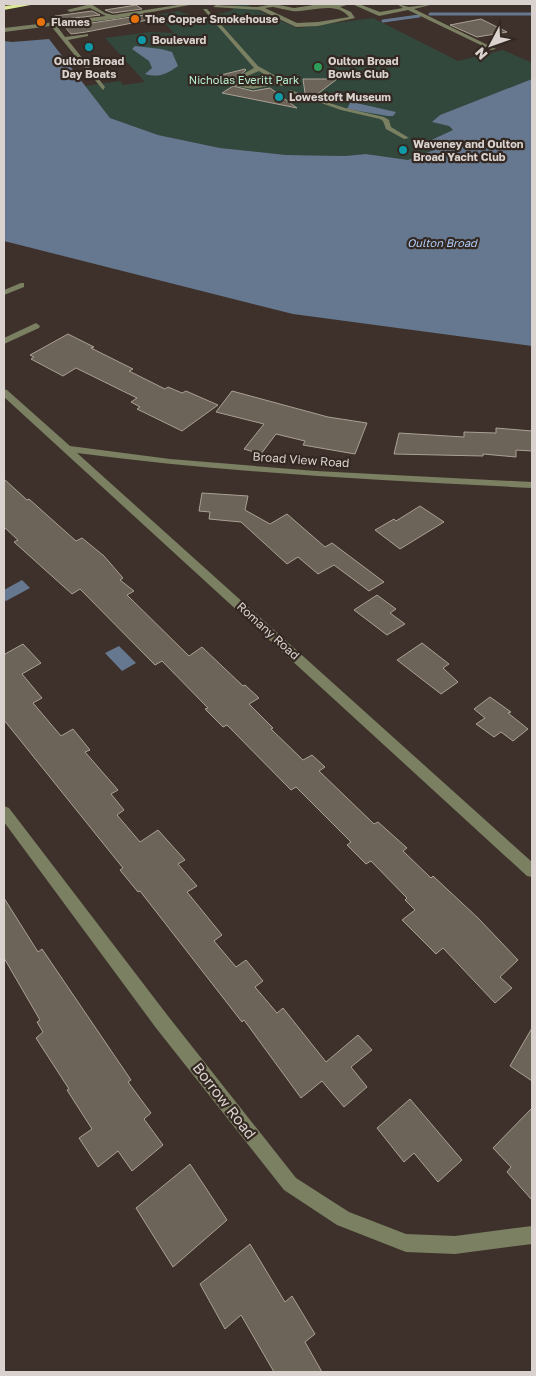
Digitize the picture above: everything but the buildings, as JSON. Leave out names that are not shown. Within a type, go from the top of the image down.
[{"type":"highway","points":[[4,9],[33,4]]},
{"type":"street","points":[[4,30],[114,18],[192,4]]},
{"type":"street","points":[[169,8],[194,11],[206,10],[218,5],[260,8],[273,6],[294,10],[322,5],[348,4]]},
{"type":"street","points":[[355,4],[379,14],[432,4]]},
{"type":"street","points":[[400,4],[493,49]]},
{"type":"street","points":[[70,10],[91,6],[103,14],[114,18]]},
{"type":"street","points":[[260,8],[296,25],[352,18],[349,13],[334,6]]},
{"type":"street","points":[[206,10],[229,39],[258,69],[282,83]]},
{"type":"street","points":[[53,26],[103,88]]},
{"type":"street","points":[[65,40],[86,36]]},
{"type":"street","points":[[258,69],[239,79],[237,85],[247,87],[282,83]]},
{"type":"street","points":[[282,83],[277,89],[284,92],[292,91],[343,109],[382,118],[388,128],[406,138]]},
{"type":"street","points":[[4,293],[21,284]]},
{"type":"street","points":[[4,340],[36,326]]},
{"type":"street","name":"Romany Road","points":[[4,392],[532,871]]},
{"type":"street","name":"Broad View Road","points":[[69,450],[170,462],[316,474],[532,485]]},
{"type":"street","name":"Borrow Road","points":[[4,812],[162,1022],[290,1184],[343,1219],[406,1243],[455,1245],[532,1234]]},
{"type":"green space","name":"Nicholas Everitt Park","points":[[235,4],[245,4],[297,28],[373,18],[458,61],[503,50],[532,63],[532,79],[440,115],[433,122],[449,126],[454,130],[427,142],[420,142],[434,150],[408,160],[366,154],[345,156],[286,155],[220,148],[158,135],[110,118],[85,86],[120,81],[123,85],[145,82],[105,38],[151,32],[174,33],[157,15],[178,11],[190,15],[214,15],[231,11]]},
{"type":"water","name":"Oulton Broad","points":[[49,39],[110,118],[158,135],[220,148],[286,155],[345,156],[366,154],[408,160],[434,150],[419,143],[427,142],[453,130],[449,126],[432,122],[440,115],[532,79],[532,346],[293,314],[4,241],[4,41]]},
{"type":"water","points":[[135,46],[172,52],[178,66],[155,76],[145,74],[152,68],[149,61],[132,49]]},
{"type":"water","points":[[350,103],[396,112],[393,116],[388,116],[347,109]]},
{"type":"water","points":[[22,580],[30,588],[6,601],[4,599],[4,590]]},
{"type":"water","points":[[119,646],[136,663],[122,671],[105,653]]},
{"type":"waterway","points":[[430,14],[532,14]]},
{"type":"waterway","points":[[383,21],[419,16]]},
{"type":"place","name":"The Copper Smokehouse","points":[[135,19]]},
{"type":"place","name":"Flames","points":[[41,22]]},
{"type":"place","name":"Boulevard","points":[[142,40]]},
{"type":"place","name":"Oulton Broad Day Boats","points":[[89,47]]},
{"type":"place","name":"Oulton Broad Bowls Club","points":[[318,67]]},
{"type":"place","name":"Lowestoft Museum","points":[[279,97]]},
{"type":"place","name":"Waveney and Oulton Broad Yacht Club","points":[[403,150]]}]
